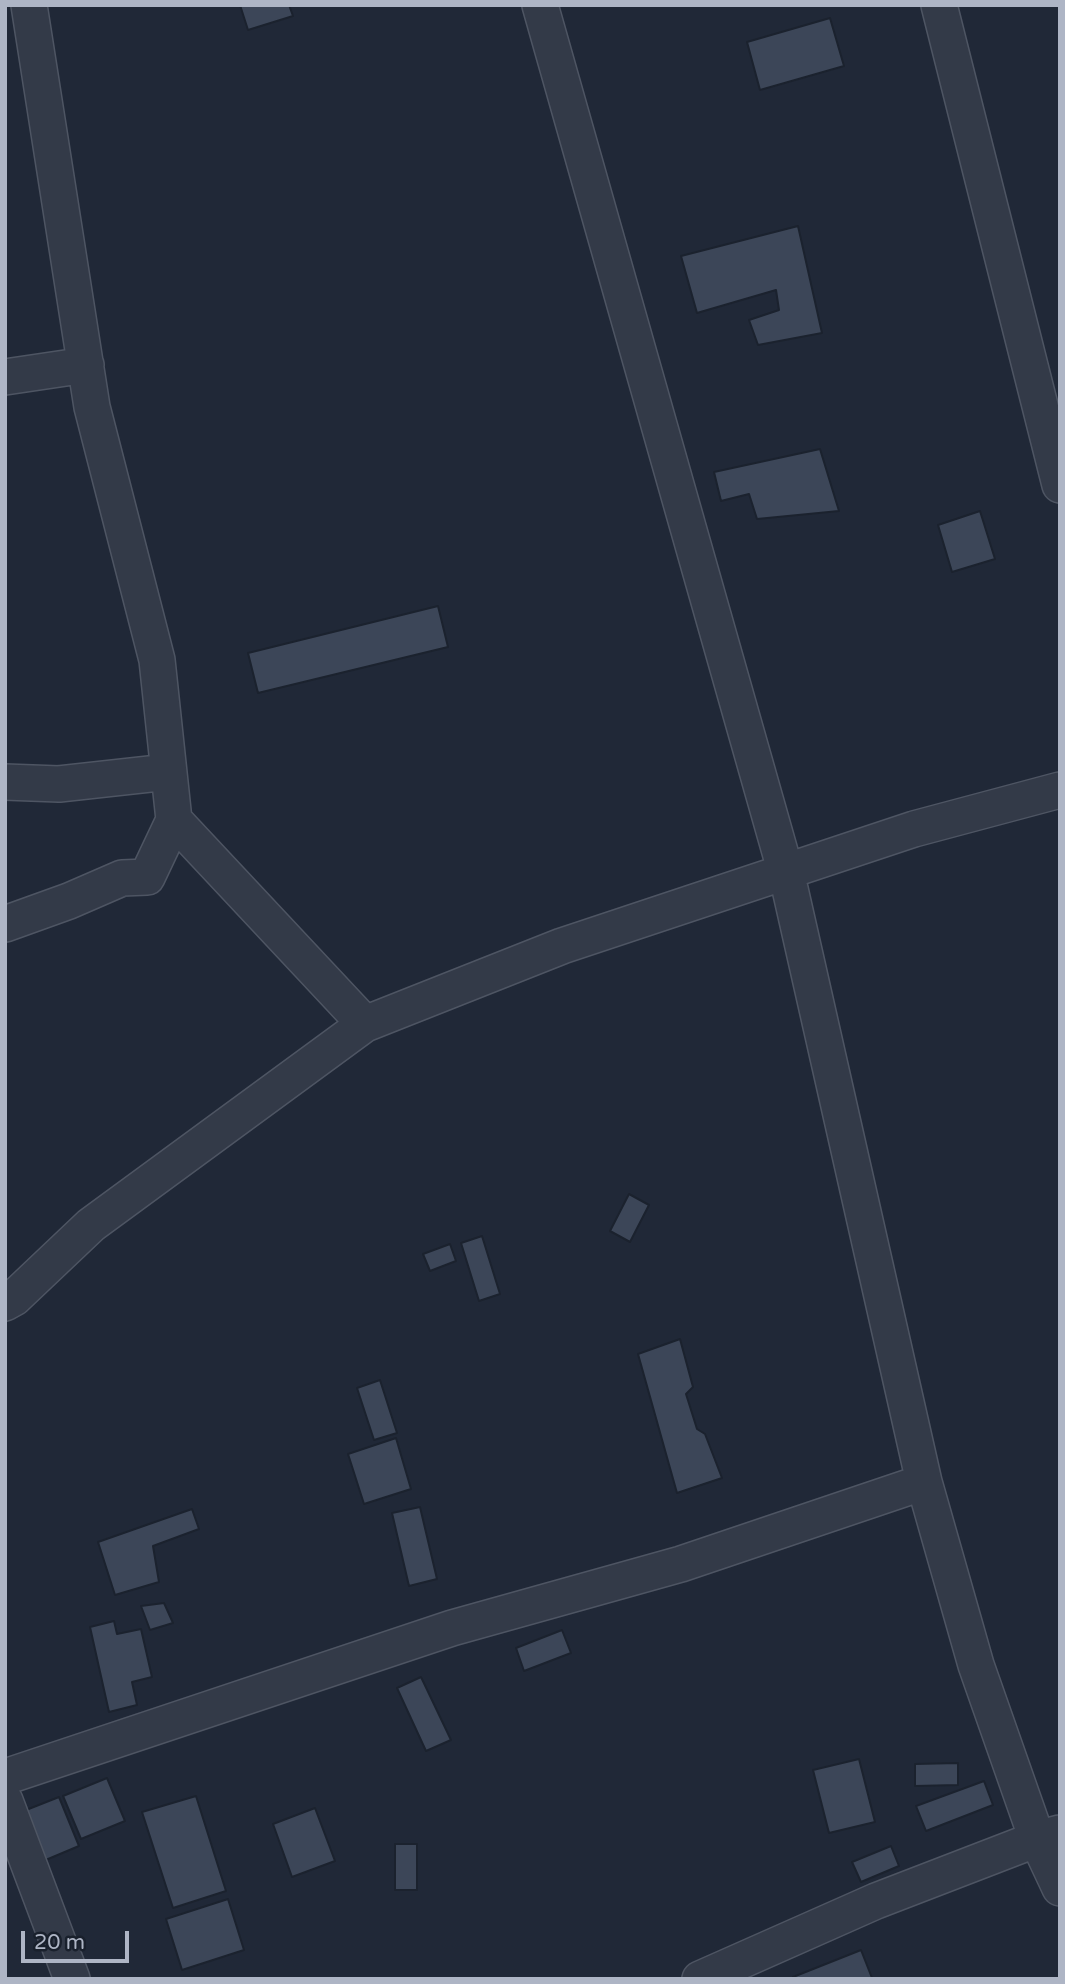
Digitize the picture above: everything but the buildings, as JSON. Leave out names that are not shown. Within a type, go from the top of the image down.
[{"type":"street","points":[[5,924],[122,878],[147,877],[174,820],[157,660],[92,407],[29,5]]},
{"type":"street","points":[[540,5],[785,872],[924,1482],[976,1665],[1048,1836],[1060,1888]]},
{"type":"street","points":[[939,5],[1060,485]]},
{"type":"street","points":[[5,377],[86,365]]},
{"type":"street","points":[[5,782],[59,784],[168,772]]},
{"type":"street","points":[[5,1303],[14,1298],[92,1225],[365,1024],[562,946],[914,829],[1060,790]]},
{"type":"street","points":[[174,820],[365,1024]]},
{"type":"street","points":[[5,1777],[452,1628],[681,1564],[924,1482]]},
{"type":"street","points":[[5,1801],[72,1979]]},
{"type":"street","points":[[700,1979],[876,1901],[1048,1836]]}]
